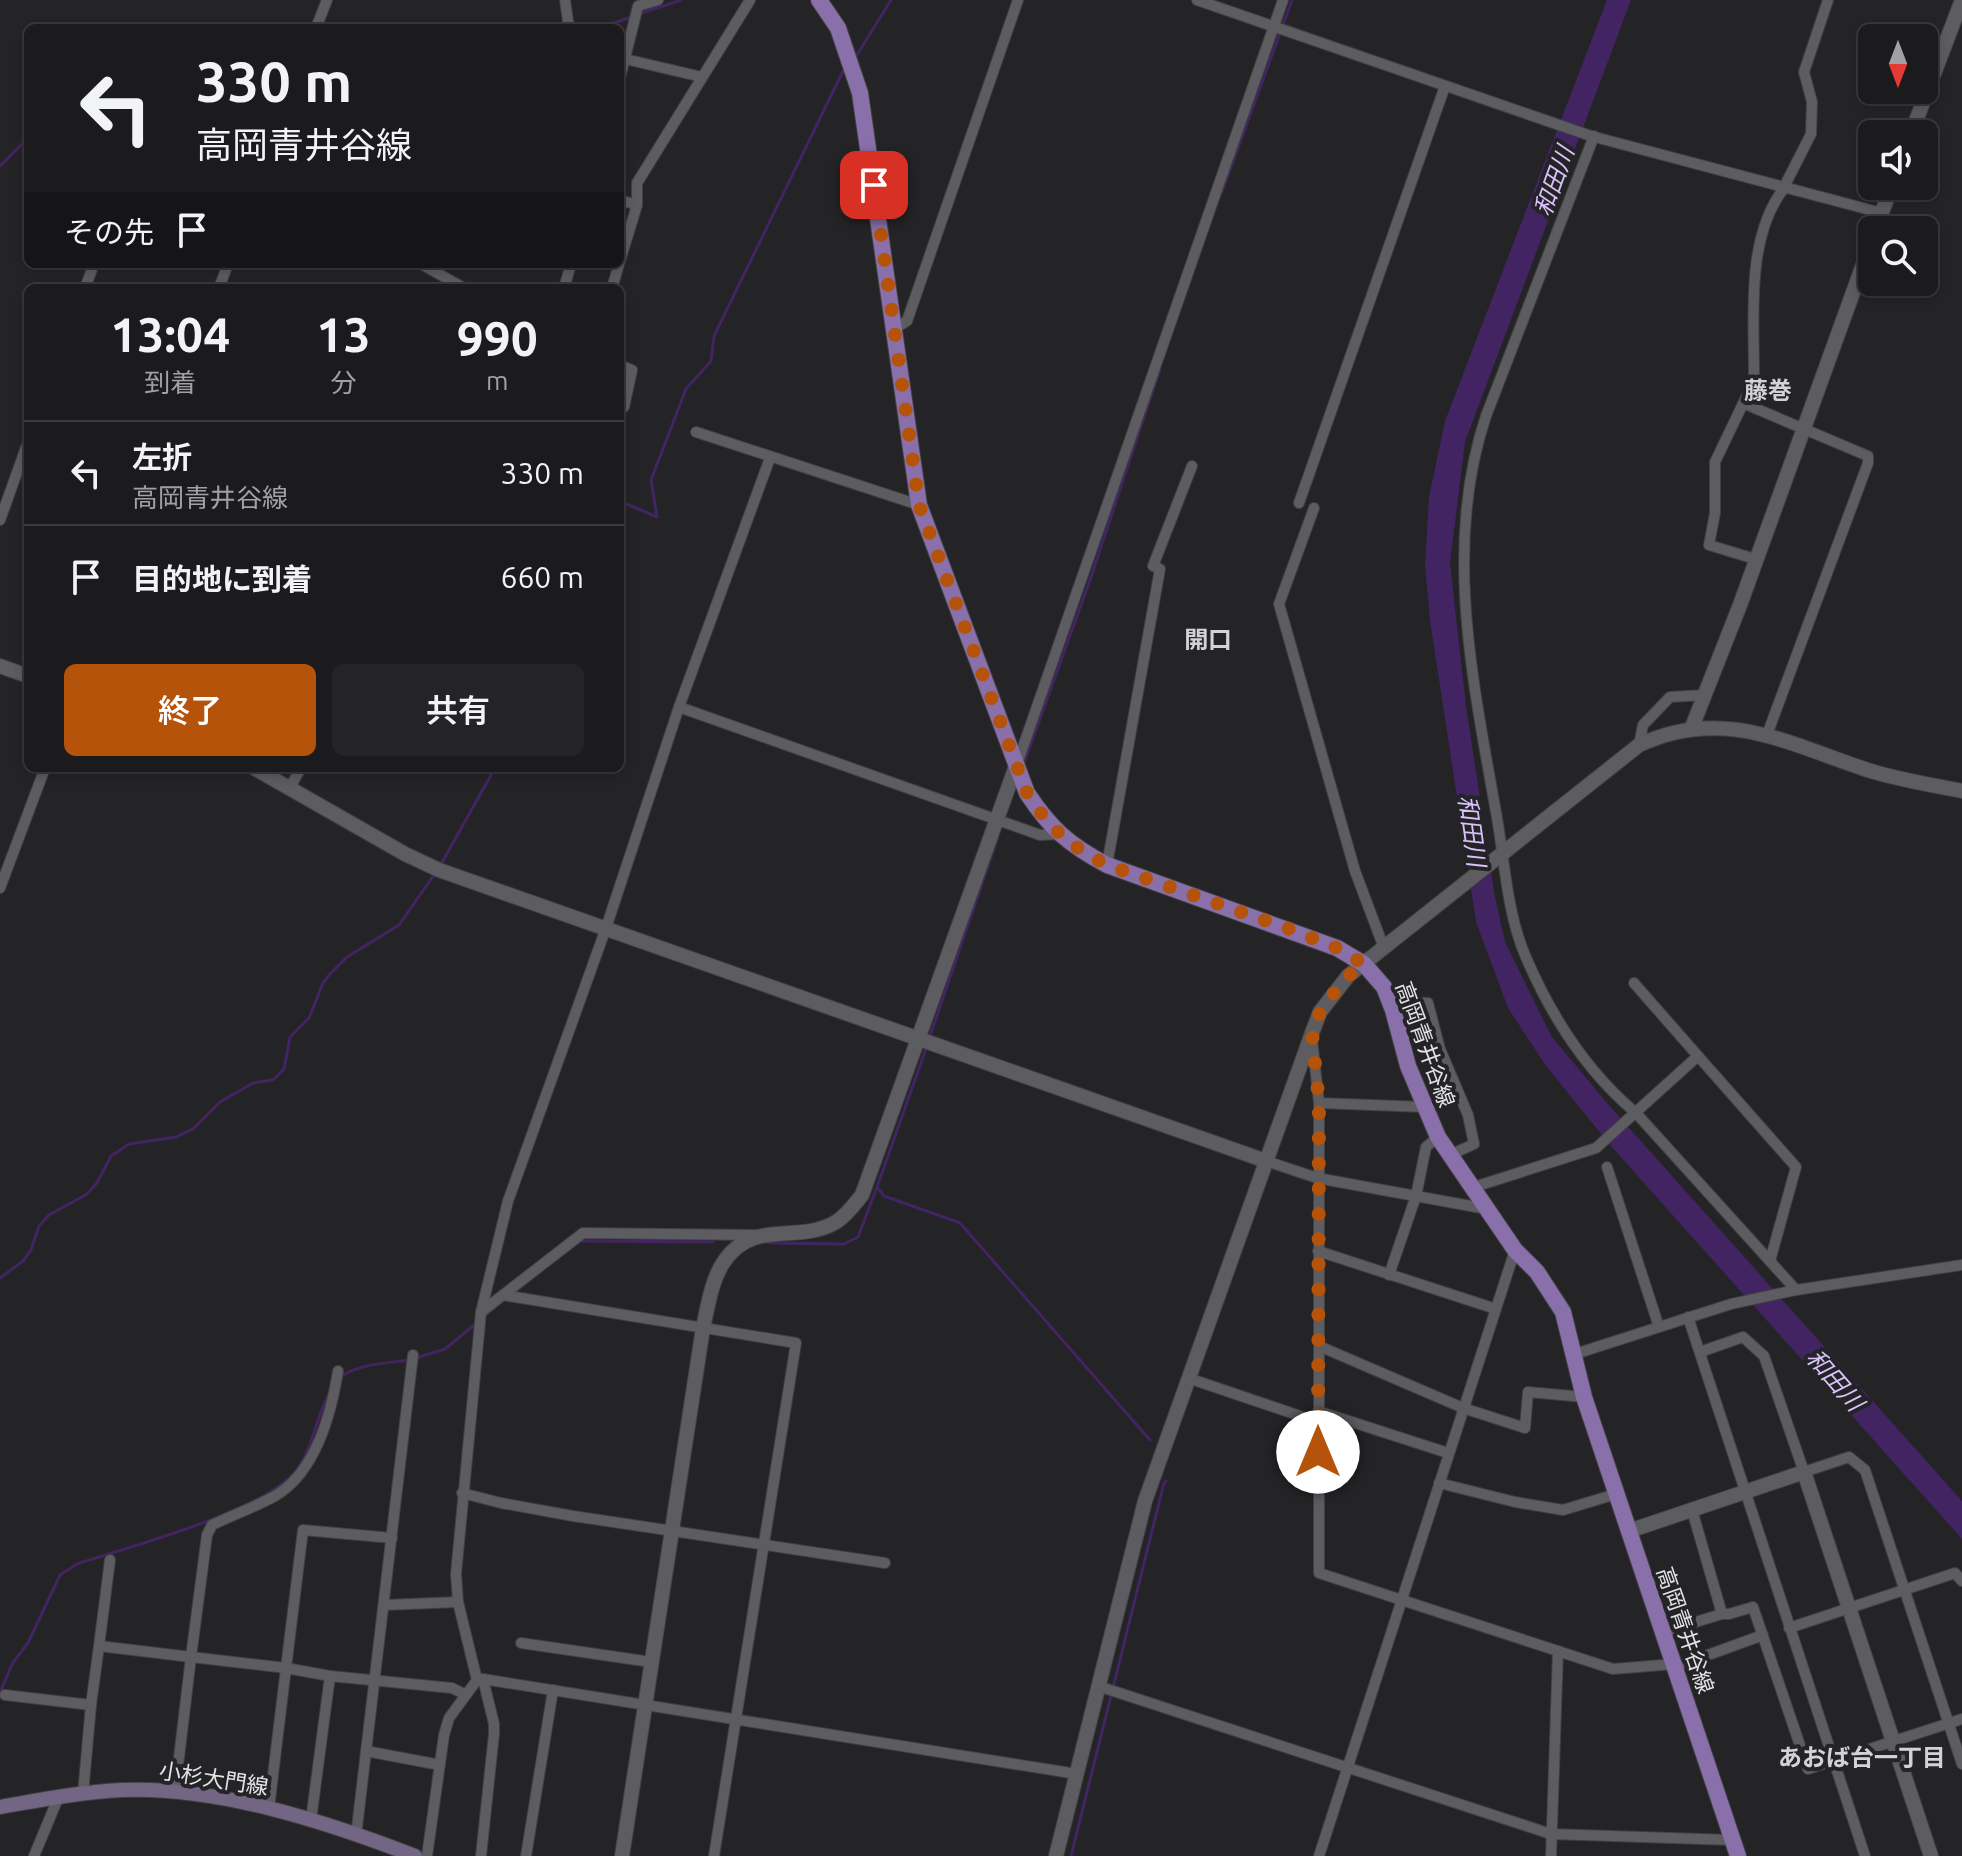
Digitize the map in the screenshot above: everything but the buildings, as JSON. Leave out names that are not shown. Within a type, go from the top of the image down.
[{"type":"main road","name":"高岡青井谷線","points":[[819,0],[838,28],[860,93],[919,505],[1027,793],[1059,834],[1079,850],[1107,865],[1337,948],[1364,964],[1384,987],[1408,1066],[1438,1137],[1515,1250],[1552,1291],[1563,1312],[1584,1397],[1735,1848]]},
{"type":"main road","name":"小杉大門線","points":[[0,1807],[59,1796],[123,1790],[175,1791],[269,1808],[415,1856]]},
{"type":"street","points":[[318,24],[327,0]]},
{"type":"street","points":[[565,0],[568,24]]},
{"type":"street","points":[[624,63],[638,6],[658,0]]},
{"type":"street","points":[[624,249],[637,205],[637,183],[750,0]]},
{"type":"street","points":[[894,329],[907,321],[1018,0]]},
{"type":"street","points":[[1197,0],[1593,136],[1882,213]]},
{"type":"street","points":[[481,1312],[583,1233],[755,1235],[813,1229],[833,1224],[862,1195],[1016,766],[1283,0]]},
{"type":"street","points":[[1755,559],[1709,545],[1715,513],[1715,462],[1745,404],[1754,374],[1754,286],[1764,226],[1811,134],[1812,102],[1804,72],[1828,0]]},
{"type":"street","points":[[1916,120],[1962,0]]},
{"type":"street","points":[[625,59],[702,77]]},
{"type":"street","points":[[1299,503],[1445,86]]},
{"type":"street","points":[[1593,136],[1486,416],[1473,454],[1468,490],[1463,591],[1477,700],[1503,853],[1516,925],[1525,954],[1561,1024],[1609,1091],[1636,1113],[1796,1290]]},
{"type":"street","points":[[1881,216],[1887,200]]},
{"type":"street","points":[[624,201],[637,205]]},
{"type":"street","points":[[428,268],[457,284]]},
{"type":"street","points":[[1692,727],[1740,605],[1858,279]]},
{"type":"street","points":[[624,367],[632,370],[624,407]]},
{"type":"street","points":[[1745,404],[1868,456],[1768,732]]},
{"type":"street","points":[[696,432],[919,505]]},
{"type":"street","points":[[0,520],[24,453]]},
{"type":"street","points":[[481,1856],[494,1724],[458,1602],[456,1574],[481,1312],[508,1201],[606,928],[679,707],[770,458]]},
{"type":"street","points":[[1107,865],[1160,569],[1153,566],[1192,466]]},
{"type":"street","points":[[1314,508],[1279,604],[1355,871],[1384,948]]},
{"type":"street","points":[[0,666],[24,675]]},
{"type":"street","points":[[1639,745],[1643,725],[1670,697],[1704,695]]},
{"type":"street","points":[[679,707],[1040,835],[1059,834]]},
{"type":"street","points":[[1056,1856],[1145,1501],[1320,1012],[1348,976],[1639,745],[1692,727],[1734,728],[1771,737],[1874,772],[1962,791]]},
{"type":"street","points":[[0,888],[44,772]]},
{"type":"street","points":[[261,772],[439,870],[1317,1178],[1487,1209]]},
{"type":"street","points":[[289,789],[299,772]]},
{"type":"street","points":[[1634,983],[1796,1167],[1770,1261]]},
{"type":"street","points":[[1390,1001],[1428,1003],[1440,1049],[1468,1115],[1474,1144],[1450,1155]]},
{"type":"street","points":[[1312,1033],[1319,1103],[1319,1573],[1617,1670],[1675,1665],[1763,1635]]},
{"type":"street","points":[[1471,1188],[1596,1148],[1698,1056]]},
{"type":"street","points":[[1319,1103],[1425,1107]]},
{"type":"street","points":[[1389,1275],[1416,1196],[1426,1147],[1438,1137]]},
{"type":"street","points":[[1607,1167],[1659,1327]]},
{"type":"street","points":[[622,1856],[703,1328],[713,1284],[722,1264],[735,1247],[755,1235]]},
{"type":"street","points":[[1319,1856],[1515,1250]]},
{"type":"street","points":[[1318,1251],[1496,1309]]},
{"type":"street","points":[[1575,1354],[1688,1317],[1796,1290],[1962,1265]]},
{"type":"street","points":[[503,1295],[796,1343],[714,1856]]},
{"type":"street","points":[[1688,1317],[1865,1856]]},
{"type":"street","points":[[1700,1352],[1743,1337],[1764,1356],[1931,1856]]},
{"type":"street","points":[[1319,1346],[1463,1408],[1525,1428],[1528,1392],[1584,1397]]},
{"type":"street","points":[[356,1836],[413,1355]]},
{"type":"street","points":[[175,1791],[207,1535],[212,1525],[277,1495],[310,1462],[335,1393],[338,1371]]},
{"type":"street","points":[[1188,1378],[1448,1453]]},
{"type":"street","points":[[1629,1531],[1849,1457],[1865,1470],[1962,1764]]},
{"type":"street","points":[[1439,1483],[1563,1510],[1616,1494]]},
{"type":"street","points":[[462,1493],[515,1506],[885,1563]]},
{"type":"street","points":[[1692,1510],[1722,1614]]},
{"type":"street","points":[[269,1808],[303,1530],[392,1538]]},
{"type":"street","points":[[83,1794],[110,1560]]},
{"type":"street","points":[[1789,1628],[1955,1573],[1962,1581]]},
{"type":"street","points":[[384,1605],[458,1602]]},
{"type":"street","points":[[1663,1632],[1753,1607],[1808,1769],[1962,1719]]},
{"type":"street","points":[[521,1643],[651,1662]]},
{"type":"street","points":[[99,1646],[330,1676],[452,1688],[466,1695]]},
{"type":"street","points":[[1551,1856],[1558,1651]]},
{"type":"street","points":[[311,1820],[330,1676]]},
{"type":"street","points":[[480,1679],[1077,1774]]},
{"type":"street","points":[[427,1856],[449,1718],[480,1679]]},
{"type":"street","points":[[1098,1686],[1551,1834],[1735,1848]]},
{"type":"street","points":[[526,1856],[553,1690]]},
{"type":"street","points":[[5,1695],[91,1705]]},
{"type":"street","points":[[366,1751],[440,1765]]},
{"type":"street","points":[[34,1856],[59,1796]]},
{"type":"water","name":"和田川","points":[[1607,0],[1631,0],[1465,442],[1450,563],[1466,706],[1495,897],[1505,942],[1552,1037],[1607,1103],[1962,1501],[1962,1539],[1610,1145],[1546,1066],[1508,1008],[1476,922],[1430,620],[1425,566],[1429,497],[1445,421]]},
{"type":"waterway","points":[[639,14],[681,0]]},
{"type":"waterway","points":[[855,58],[891,0]]},
{"type":"waterway","points":[[1222,192],[1292,0]]},
{"type":"waterway","points":[[610,24],[632,17]]},
{"type":"waterway","points":[[657,517],[651,480],[686,389],[711,361],[714,336],[844,69]]},
{"type":"waterway","points":[[0,166],[24,142]]},
{"type":"waterway","points":[[1023,766],[1090,580],[1160,369]]},
{"type":"waterway","points":[[624,503],[657,517]]},
{"type":"waterway","points":[[440,866],[493,772]]},
{"type":"waterway","points":[[929,1039],[998,837]]},
{"type":"waterway","points":[[0,1278],[23,1261],[31,1250],[39,1226],[49,1215],[87,1194],[97,1183],[111,1156],[129,1144],[176,1137],[193,1129],[220,1102],[253,1083],[273,1080],[284,1069],[290,1037],[309,1018],[323,983],[330,974],[347,957],[399,925],[436,872]]},
{"type":"waterway","points":[[927,1046],[877,1187],[884,1196],[960,1223],[1150,1440]]},
{"type":"waterway","points":[[769,1243],[844,1244],[858,1237],[877,1187]]},
{"type":"waterway","points":[[581,1241],[713,1242]]},
{"type":"waterway","points":[[483,1317],[505,1299]]},
{"type":"waterway","points":[[416,1358],[445,1349],[478,1322]]},
{"type":"waterway","points":[[340,1378],[363,1367],[409,1360]]},
{"type":"waterway","points":[[0,1693],[12,1664],[28,1643],[60,1575],[77,1564],[193,1527],[254,1501],[278,1487],[301,1463],[329,1394]]},
{"type":"waterway","points":[[1071,1856],[1166,1481]]},
{"type":"district","name":"藤巻","points":[[1768,390]]},
{"type":"district","name":"開口","points":[[1208,639]]},
{"type":"district","name":"あおば台一丁目","points":[[1862,1757]]},
{"type":"route","points":[[874,185],[919,505],[1027,793],[1061,837],[1107,865],[1287,928],[1337,948],[1364,964],[1348,976],[1334,993],[1320,1012],[1312,1033],[1319,1103],[1318,1452]]}]
